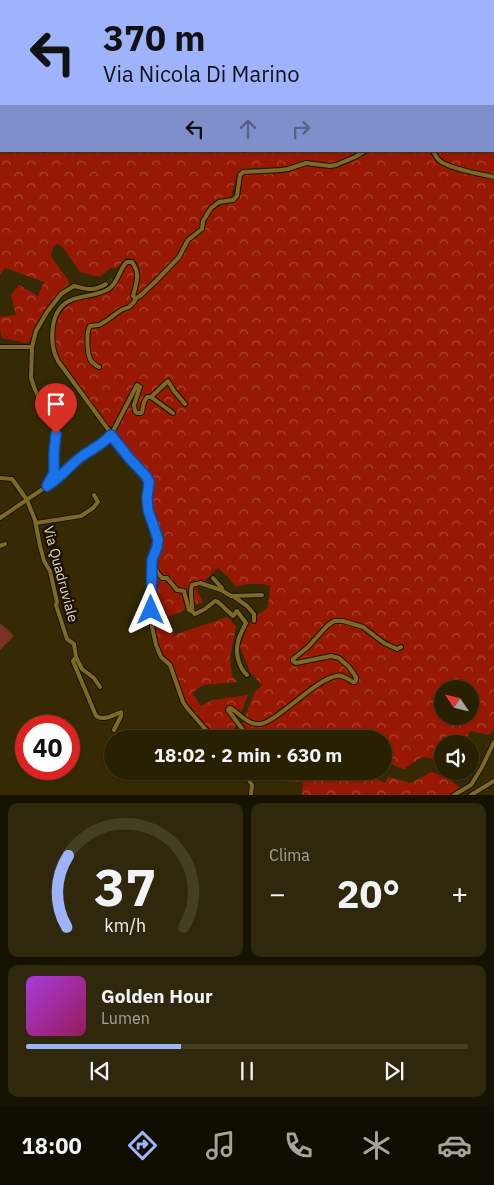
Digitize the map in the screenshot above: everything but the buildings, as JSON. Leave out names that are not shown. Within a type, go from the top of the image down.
[{"type":"street","points":[[99,367],[91,361],[90,357],[88,329],[90,326],[102,324],[121,310],[129,307],[136,298],[156,281],[179,257],[188,240],[202,229],[203,221],[211,208],[219,202],[235,198],[240,173],[288,169],[306,163],[336,166],[363,152]]},
{"type":"street","points":[[433,152],[436,158],[442,163],[462,170],[494,176]]},
{"type":"street","points":[[136,298],[133,295],[137,286],[138,276],[136,267],[132,262],[127,262],[114,284],[108,289],[71,300],[63,305],[57,314],[54,326],[53,349],[58,361],[111,435],[149,482],[148,510],[158,539],[155,561],[156,571],[162,578],[167,578],[177,590],[184,591],[189,610],[195,614],[215,601],[233,616],[238,611],[246,623],[238,641],[237,649],[240,666],[247,675]]},
{"type":"street","points":[[112,280],[119,276]]},
{"type":"street","points":[[47,486],[54,473],[56,434],[34,387],[32,378],[32,347],[36,330],[61,294],[74,286],[92,290],[106,284]]},
{"type":"street","points":[[0,347],[32,347]]},
{"type":"street","points":[[0,518],[56,480],[80,458],[100,446],[111,435],[136,384],[140,387],[134,405],[136,412],[141,413],[147,397],[151,397],[168,381],[185,404]]},
{"type":"street","points":[[151,397],[173,413]]},
{"type":"street","name":"Via Quadruviale","points":[[0,478],[15,482],[26,500],[36,523],[42,554],[50,571],[57,602],[56,605],[67,639],[74,644],[76,657],[82,669],[94,678],[100,688]]},
{"type":"street","name":"Via Quadruviale","points":[[36,523],[81,516],[98,502],[94,495]]},
{"type":"street","points":[[0,546],[5,544]]},
{"type":"street","points":[[156,551],[152,560],[151,596],[152,627],[156,645],[161,657],[170,665],[183,702],[206,730]]},
{"type":"street","points":[[213,578],[222,588],[220,590]]},
{"type":"street","points":[[192,612],[192,585],[200,583],[233,596],[247,606],[254,614],[254,621]]},
{"type":"street","points":[[233,596],[262,595]]},
{"type":"street","points":[[243,730],[228,710],[230,708],[246,720],[259,725],[266,722],[306,692],[336,675],[344,676],[353,682],[356,680],[349,667],[339,658],[331,656],[296,663],[293,661],[334,621],[343,621],[357,625],[390,647],[397,650],[401,647]]},
{"type":"street","name":"Via Quadruviale","points":[[76,657],[73,661],[96,716],[103,719],[121,712],[114,730]]},
{"type":"street","points":[[454,795],[471,785],[494,742]]},
{"type":"street","points":[[250,780],[252,785],[251,795]]},
{"type":"street","points":[[471,795],[494,781]]},
{"type":"green space","points":[[0,152],[356,152],[334,163],[307,160],[285,167],[243,170],[237,175],[231,197],[218,201],[209,207],[199,227],[183,243],[178,254],[161,274],[137,295],[140,272],[137,262],[133,259],[126,258],[117,268],[111,268],[99,277],[80,272],[62,246],[57,244],[53,247],[51,256],[70,283],[52,300],[29,342],[25,343],[2,338],[0,317],[16,315],[11,295],[19,285],[38,296],[44,282],[5,268],[0,275]]},
{"type":"green space","points":[[369,152],[430,152],[439,164],[451,170],[494,179],[494,729],[489,735],[470,731],[468,735],[434,735],[434,759],[422,757],[404,769],[392,764],[392,730],[240,730],[255,692],[262,685],[250,672],[240,646],[249,623],[268,607],[270,586],[253,584],[236,587],[218,568],[196,589],[203,602],[168,617],[174,635],[227,617],[236,626],[230,658],[232,676],[238,682],[203,685],[192,693],[201,706],[212,700],[248,695],[234,730],[210,730],[185,700],[172,663],[163,655],[158,644],[154,627],[155,560],[160,548],[161,539],[151,509],[152,481],[149,474],[131,456],[113,433],[61,360],[56,348],[56,326],[60,315],[66,308],[72,303],[94,298],[111,290],[128,264],[132,265],[135,274],[131,297],[135,301],[140,299],[180,259],[190,242],[203,231],[211,211],[238,198],[243,174],[289,172],[306,165],[330,169],[356,160]]},
{"type":"green space","points":[[436,152],[494,152],[494,174],[459,167],[440,159]]},
{"type":"green space","points":[[431,772],[434,773],[434,780],[451,780],[459,787],[452,795],[302,795],[303,782],[257,780],[379,780],[385,783],[386,780],[392,780],[392,778],[411,783]]},
{"type":"shaded area","points":[[0,623],[14,636],[0,650]]},
{"type":"tunnel","points":[[106,284],[112,280]]},
{"type":"route","points":[[56,434],[54,443],[54,473],[47,486],[80,458],[100,446],[111,435],[146,476],[149,482],[148,510],[158,539],[152,560],[151,610]]}]
